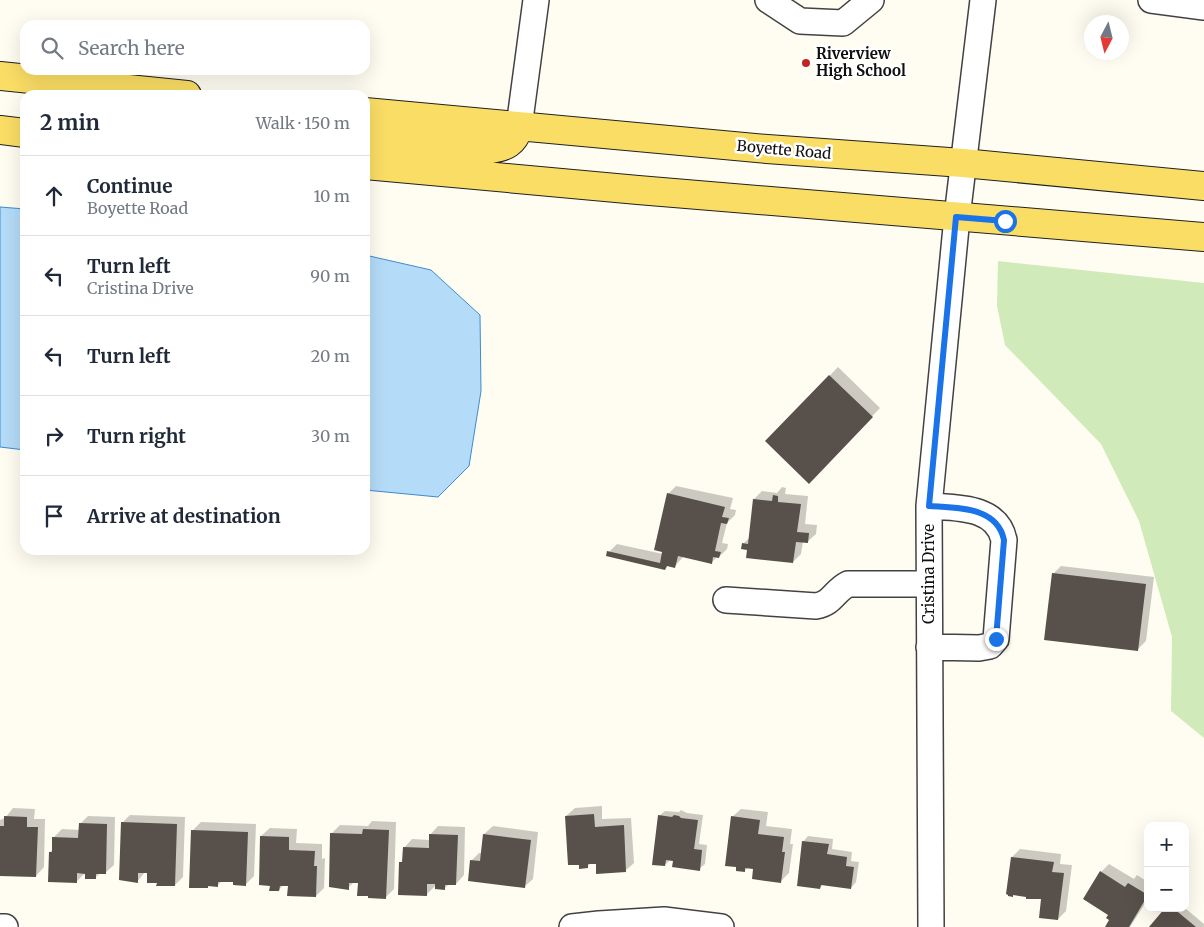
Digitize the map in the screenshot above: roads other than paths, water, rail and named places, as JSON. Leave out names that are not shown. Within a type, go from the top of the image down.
[{"type":"main road","points":[[0,76],[138,90]]},
{"type":"main road","name":"Boyette Road","points":[[370,112],[757,148],[962,163],[1204,186]]},
{"type":"main road","points":[[370,138],[490,149],[502,148],[510,144],[516,137],[519,127]]},
{"type":"main road","points":[[0,130],[20,132]]},
{"type":"main road","points":[[370,165],[638,190],[1204,237]]},
{"type":"street","points":[[519,127],[536,0]]},
{"type":"street","points":[[768,0],[800,21],[843,23],[871,0]]},
{"type":"street","name":"Cristina Drive","points":[[931,927],[929,506],[956,217],[983,0]]},
{"type":"street","points":[[1151,0],[1204,7]]},
{"type":"street","points":[[929,506],[967,508],[989,516],[1002,531],[1004,540],[996,639],[990,646],[979,648],[930,647]]},
{"type":"street","points":[[726,600],[816,606],[831,600],[840,588],[848,584],[929,584]]},
{"type":"street","points":[[572,927],[599,924],[663,924],[721,927]]},
{"type":"street","points":[[0,927],[6,927]]},
{"type":"water","points":[[0,207],[20,209],[20,449],[0,447]]},
{"type":"water","points":[[370,256],[431,270],[480,315],[481,391],[469,466],[438,497],[370,490]]},
{"type":"place","name":"Riverview High School","points":[[806,63]]}]
